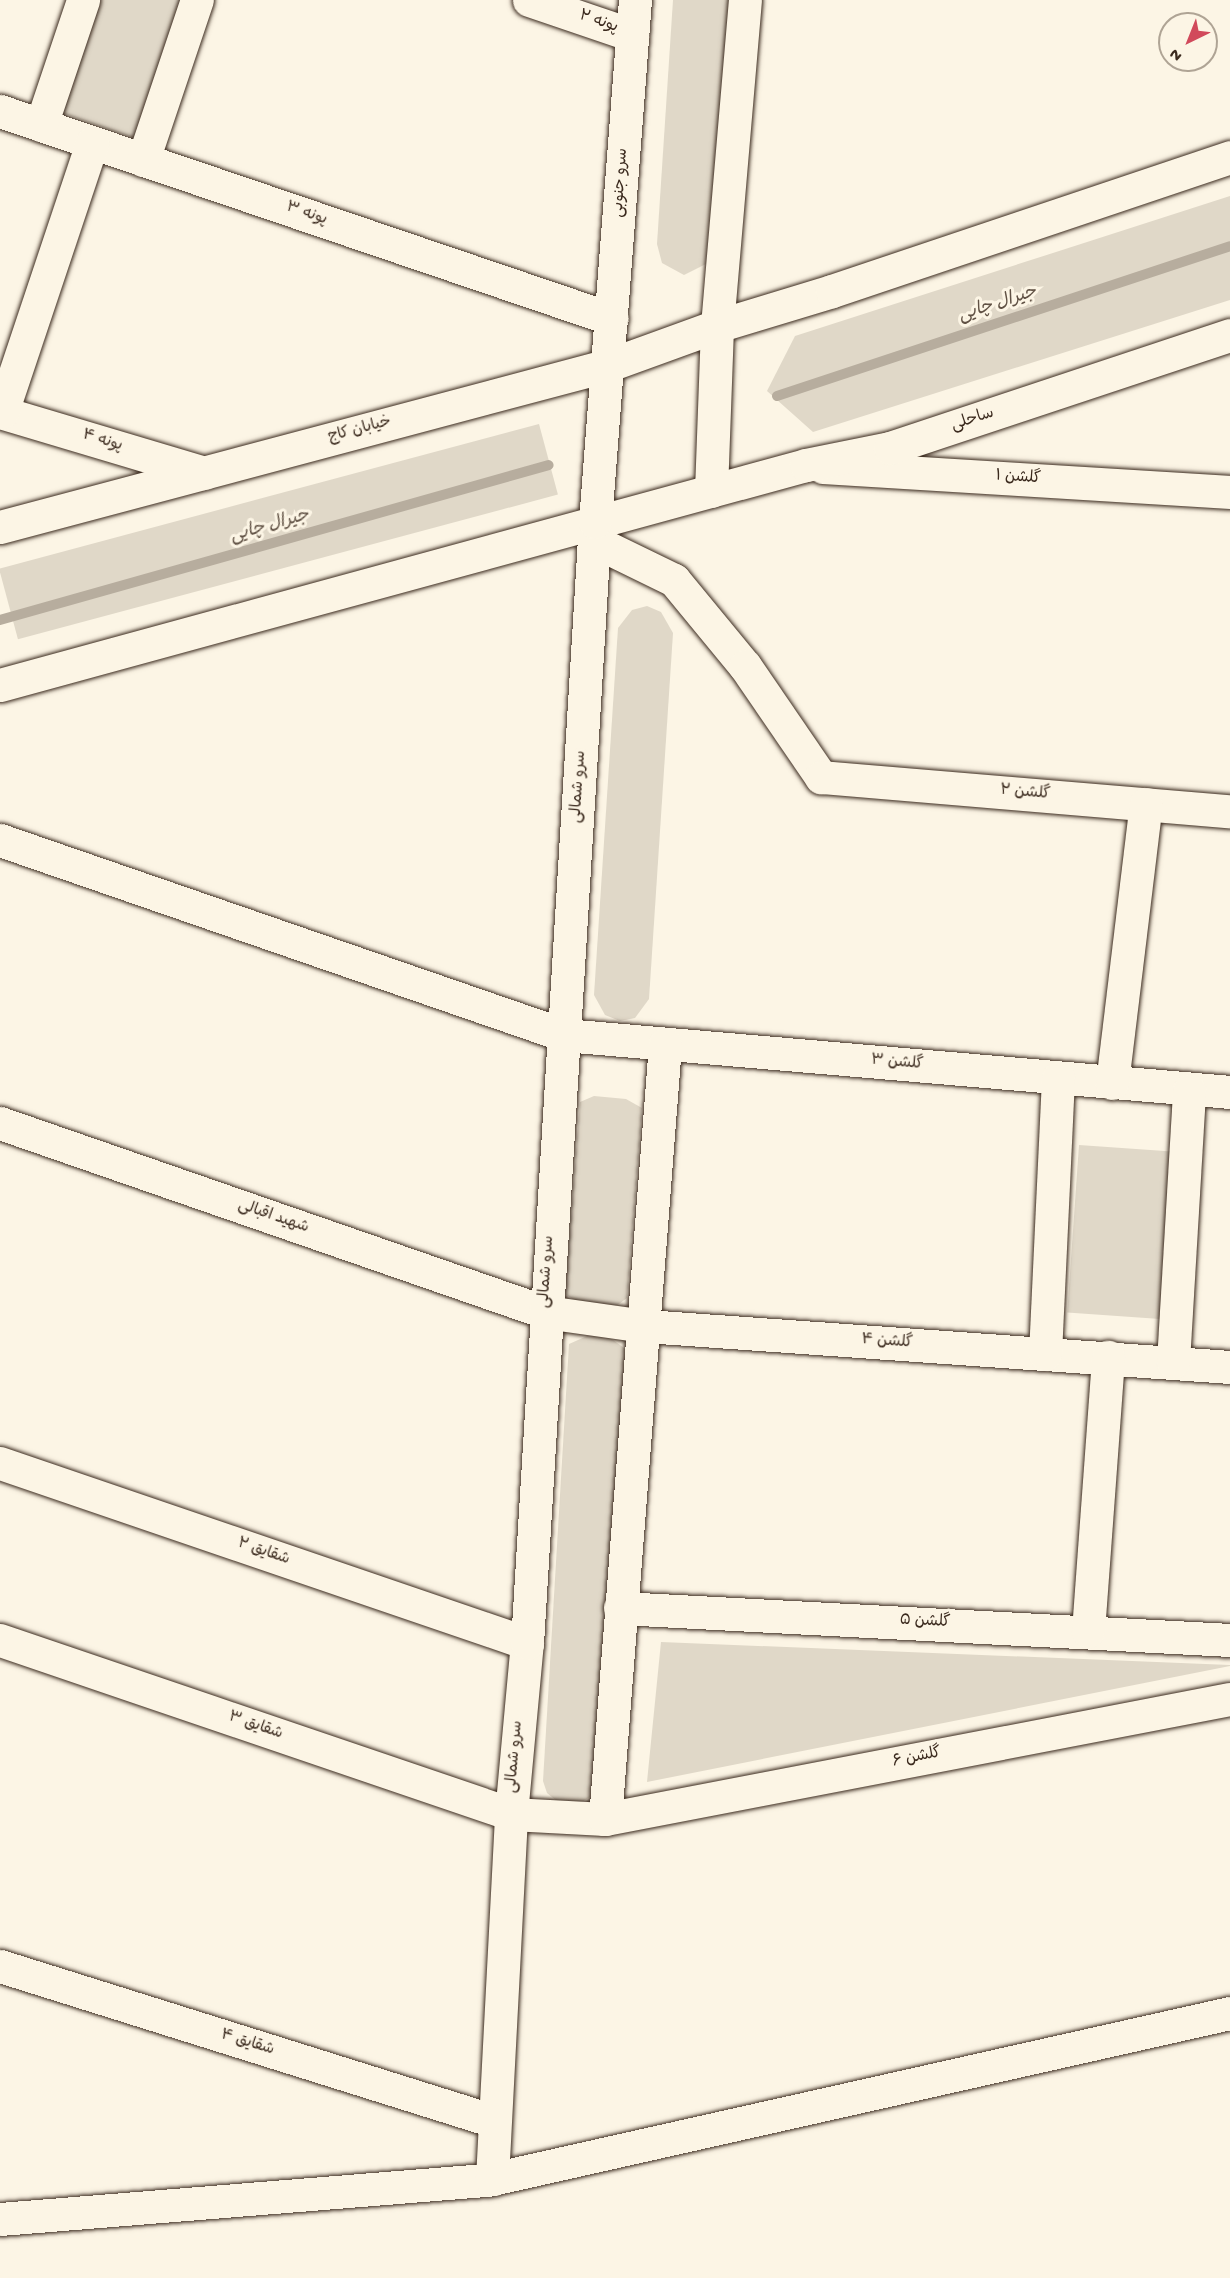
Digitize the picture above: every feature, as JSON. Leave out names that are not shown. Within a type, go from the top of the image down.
[{"type":"street","points":[[41,125],[83,0]]},
{"type":"street","points":[[143,160],[197,0]]},
{"type":"street","name":"پونه ۲","points":[[529,0],[632,35]]},
{"type":"street","name":"سرو جنوبی","points":[[609,365],[635,0]]},
{"type":"street","points":[[0,685],[596,532],[711,491],[717,326],[744,0]]},
{"type":"street","name":"پونه ۳","points":[[0,111],[612,320]]},
{"type":"street","points":[[1,412],[92,142]]},
{"type":"street","points":[[717,326],[832,291],[1230,157]]},
{"type":"street","name":"خیابان کاج","points":[[0,527],[609,365],[717,326]]},
{"type":"street","name":"ساحلی","points":[[711,491],[806,465],[890,448],[1230,336]]},
{"type":"street","name":"سرو شمالی","points":[[492,2179],[511,1814],[527,1643],[545,1312],[609,365]]},
{"type":"street","name":"پونه ۴","points":[[1,412],[204,473]]},
{"type":"street","name":"گلشن ۱","points":[[806,465],[1230,492]]},
{"type":"street","name":"گلشن ۲","points":[[596,532],[674,580],[745,666],[821,777],[1230,811]]},
{"type":"street","points":[[1112,1083],[1146,804]]},
{"type":"street","name":"گلشن ۳","points":[[0,840],[564,1035],[1230,1092]]},
{"type":"street","points":[[604,1819],[645,1326],[665,1044]]},
{"type":"street","points":[[1045,1354],[1058,1078]]},
{"type":"street","points":[[1173,1362],[1189,1090]]},
{"type":"street","name":"شهید اقبالی","points":[[0,1123],[545,1312]]},
{"type":"street","name":"گلشن ۴","points":[[545,1312],[645,1326],[1230,1367]]},
{"type":"street","points":[[1088,1631],[1108,1357]]},
{"type":"street","name":"شقایق ۲","points":[[0,1463],[527,1643]]},
{"type":"street","name":"گلشن ۵","points":[[620,1608],[1230,1640]]},
{"type":"street","name":"شقایق ۳","points":[[0,1640],[511,1814],[604,1819]]},
{"type":"street","name":"گلشن ۶","points":[[604,1819],[1230,1699]]},
{"type":"street","name":"شقایق ۴","points":[[0,1966],[494,2121]]},
{"type":"street","points":[[0,2219],[492,2179],[1230,2013]]},
{"type":"shaded area","points":[[101,0],[185,0],[138,139],[63,113]]},
{"type":"shaded area","points":[[673,0],[729,0],[706,264],[684,275],[662,263],[657,244]]},
{"type":"shaded area","points":[[1230,196],[1230,300],[813,432],[767,391],[795,336]]},
{"type":"shaded area","points":[[539,424],[558,495],[18,639],[0,568]]},
{"type":"shaded area","points":[[647,606],[661,612],[673,633],[649,999],[635,1018],[620,1021],[605,1015],[594,995],[618,628],[632,610]]},
{"type":"shaded area","points":[[594,1096],[626,1099],[642,1108],[627,1298],[616,1306],[582,1305],[565,1294],[580,1102]]},
{"type":"shaded area","points":[[1079,1145],[1172,1151],[1160,1319],[1067,1313]]},
{"type":"shaded area","points":[[594,1333],[606,1335],[627,1350],[597,1784],[590,1797],[577,1805],[563,1806],[547,1793],[543,1781],[569,1344]]},
{"type":"shaded area","points":[[661,1642],[1230,1665],[1230,1666],[647,1782]]},
{"type":"waterway","name":"جیرال چایی","points":[[777,396],[1230,246]]},
{"type":"waterway","name":"جیرال چایی","points":[[0,620],[549,465]]}]
